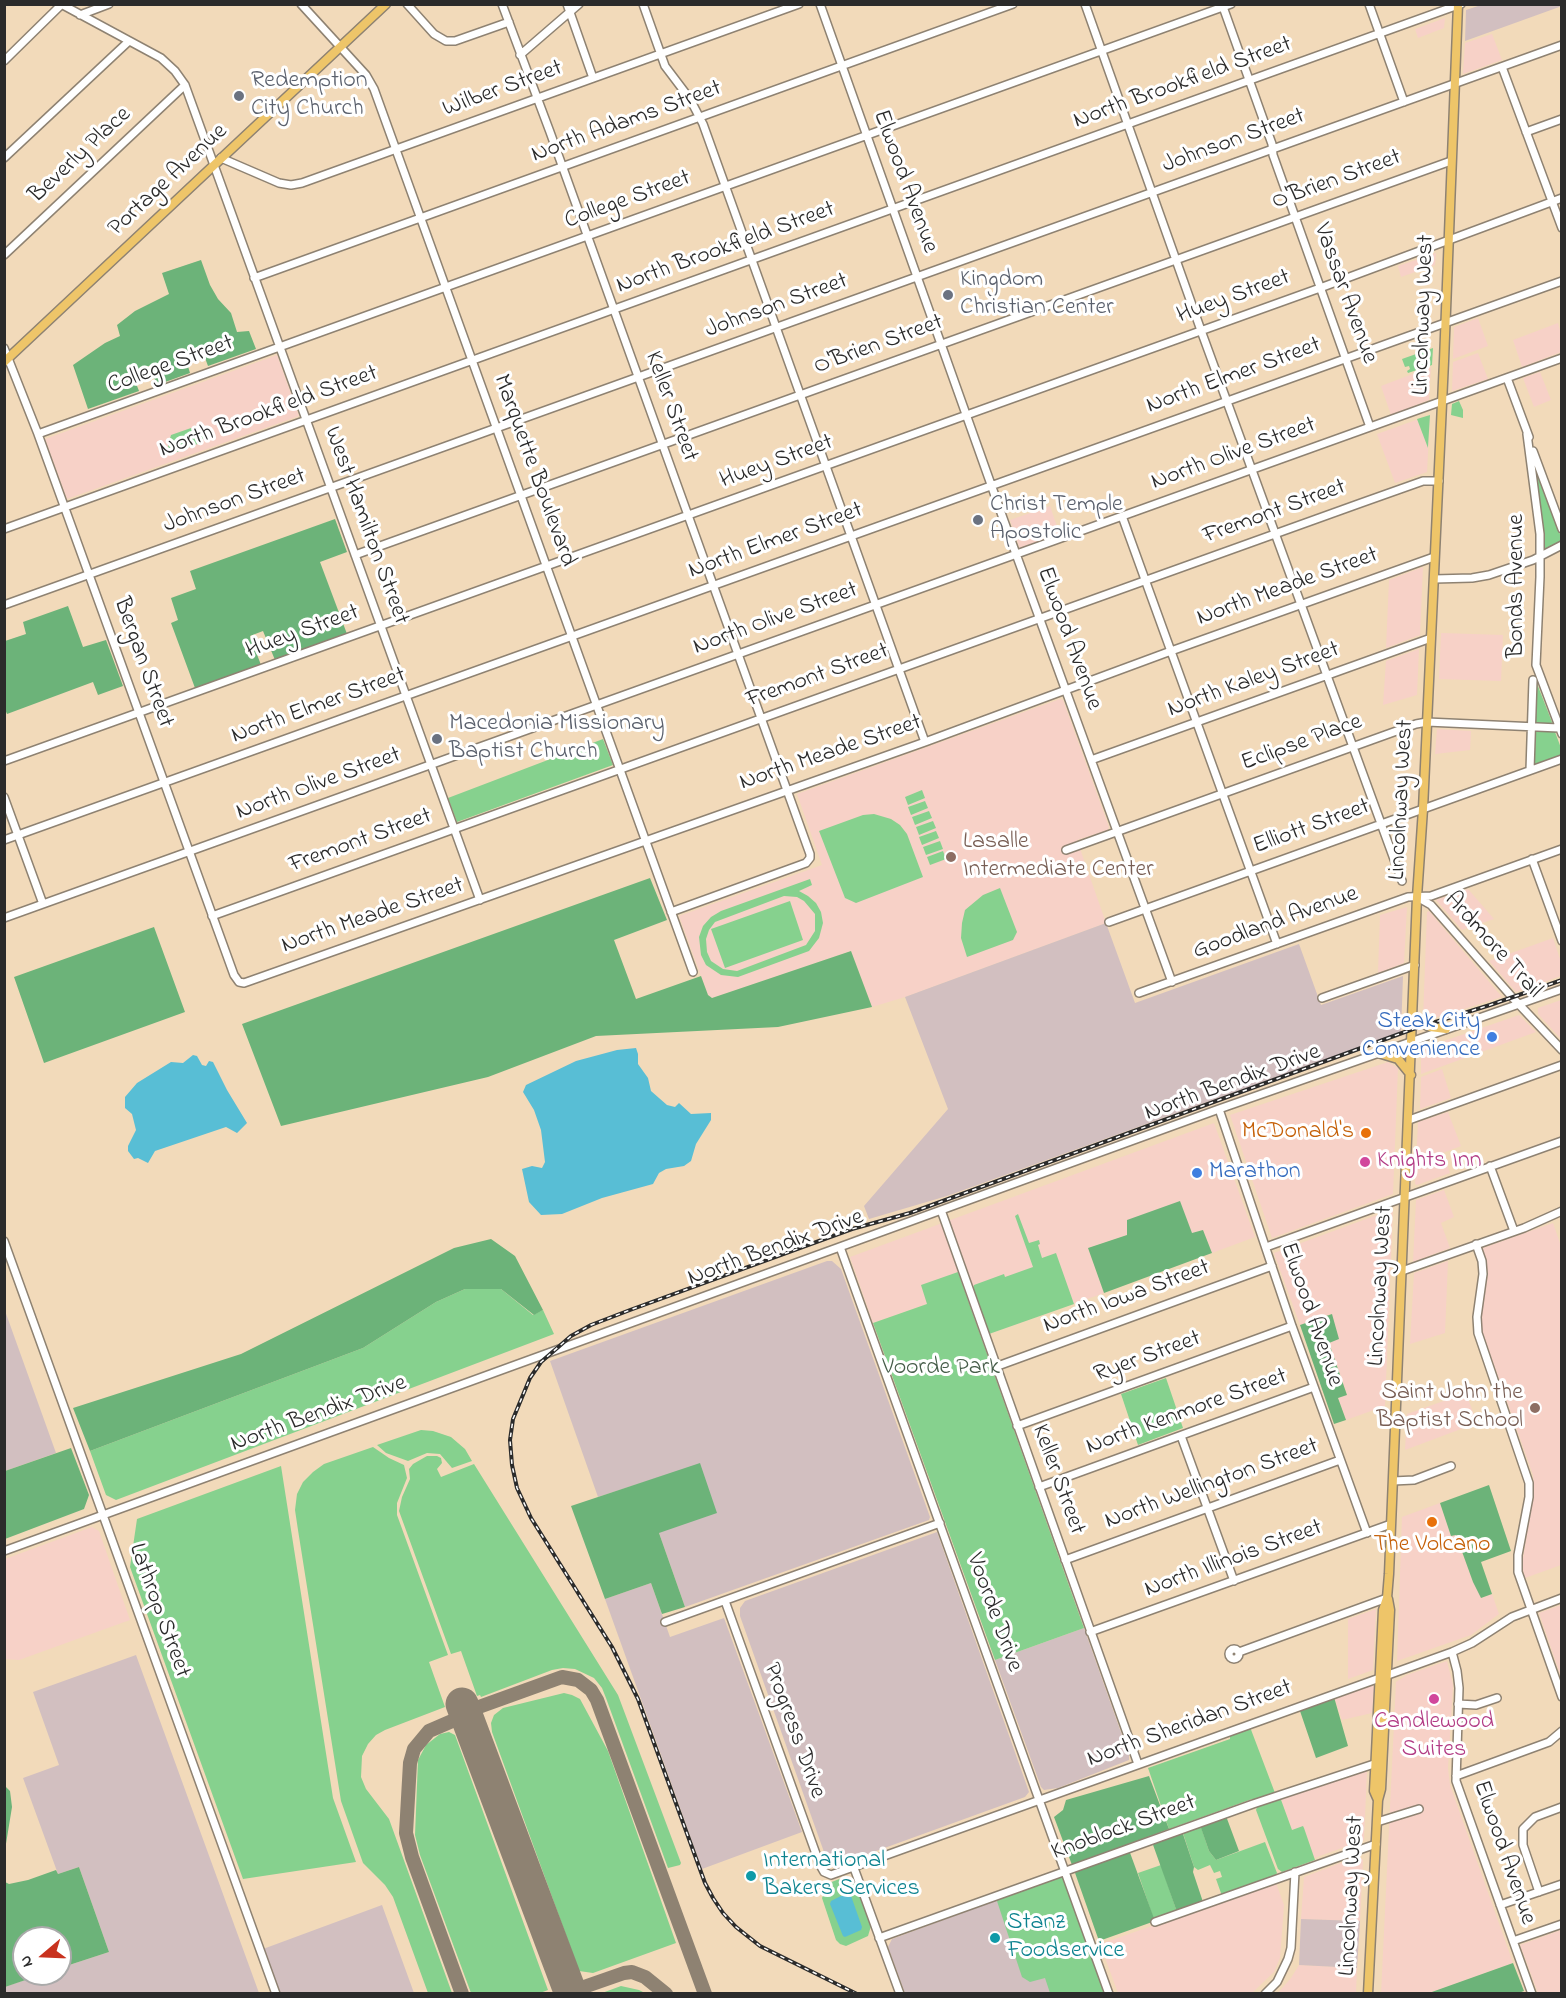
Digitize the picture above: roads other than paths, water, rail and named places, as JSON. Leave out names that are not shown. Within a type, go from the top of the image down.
[{"type":"main road","name":"Portage Avenue","points":[[7,360],[386,4]]},
{"type":"main road","name":"Lincolnway West","points":[[1368,1994],[1377,1822],[1377,1800],[1374,1791],[1379,1762],[1383,1610],[1388,1598],[1459,5]]},
{"type":"main road","points":[[1413,1015],[1419,1022],[1430,1027],[1446,1029]]},
{"type":"main road","points":[[1378,1053],[1398,1059],[1411,1075]]},
{"type":"street","points":[[80,15],[109,4]]},
{"type":"street","name":"Marquette Boulevard","points":[[301,4],[370,81],[447,287],[693,972]]},
{"type":"street","points":[[407,4],[434,34],[446,42],[455,41],[508,22]]},
{"type":"street","name":"Keller Street","points":[[502,4],[563,167],[810,854],[806,863],[671,912]]},
{"type":"street","points":[[567,4],[593,78]]},
{"type":"street","points":[[520,55],[579,4]]},
{"type":"street","points":[[643,4],[668,70],[701,117],[925,742]]},
{"type":"street","name":"Wilber Street","points":[[221,158],[279,183],[291,185],[302,183],[799,4]]},
{"type":"street","name":"Elwood Avenue","points":[[820,4],[1039,619],[1172,982]]},
{"type":"street","name":"North Adams Street","points":[[254,278],[1013,4]]},
{"type":"street","points":[[1085,4],[1402,881]]},
{"type":"street","points":[[1369,4],[1404,102]]},
{"type":"street","points":[[4,61],[61,5],[165,61],[175,70],[185,85]]},
{"type":"street","name":"College Street","points":[[38,434],[1226,5]]},
{"type":"street","name":"Vassar Avenue","points":[[1226,5],[1273,155],[1370,427]]},
{"type":"street","name":"North Brookfield Street","points":[[4,529],[1459,5]]},
{"type":"street","points":[[4,158],[129,41]]},
{"type":"street","name":"Johnson Street","points":[[4,605],[1562,45]]},
{"type":"street","points":[[1502,67],[1562,228]]},
{"type":"street","name":"West Hamilton Street","points":[[185,85],[480,900]]},
{"type":"street","name":"Beverly Place","points":[[4,255],[185,85]]},
{"type":"street","points":[[1526,132],[1562,119]]},
{"type":"street","name":"O'Brien Street","points":[[355,555],[1451,161]]},
{"type":"street","name":"Huey Street","points":[[4,761],[1320,288],[1562,198]]},
{"type":"street","name":"North Elmer Street","points":[[4,840],[1562,281]]},
{"type":"street","name":"Bergan Street","points":[[4,348],[65,507],[212,916],[234,975],[239,982]]},
{"type":"street","name":"North Olive Street","points":[[4,918],[1562,358]]},
{"type":"street","points":[[1507,378],[1562,529]]},
{"type":"street","name":"Bonds Avenue","points":[[1527,434],[1538,508],[1540,556],[1536,665],[1561,730]]},
{"type":"street","name":"Fremont Street","points":[[212,916],[1423,481],[1438,481]]},
{"type":"street","points":[[1122,516],[1278,944]]},
{"type":"street","points":[[1434,579],[1484,576],[1540,556],[1562,545]]},
{"type":"street","name":"North Meade Street","points":[[239,982],[252,981],[925,742],[1434,557]]},
{"type":"street","name":"North Kaley Street","points":[[1091,760],[1431,638]]},
{"type":"street","name":"Bonds Avenue","points":[[1530,770],[1533,680]]},
{"type":"street","name":"Eclipse Place","points":[[1066,850],[1416,724],[1427,722],[1561,730]]},
{"type":"street","name":"Elliott Street","points":[[1109,922],[1562,759]]},
{"type":"street","points":[[4,797],[43,904]]},
{"type":"street","name":"Goodland Avenue","points":[[1139,993],[1408,897],[1431,896],[1562,849]]},
{"type":"street","points":[[1532,859],[1562,941]]},
{"type":"street","name":"Ardmore Trail","points":[[1418,897],[1431,905],[1518,1004],[1562,1050]]},
{"type":"street","points":[[1322,998],[1415,965]]},
{"type":"street","name":"North Bendix Drive","points":[[4,1551],[1219,1109],[1562,989]]},
{"type":"street","points":[[1409,1120],[1562,1065]]},
{"type":"street","name":"Elwood Avenue","points":[[1219,1109],[1292,1326],[1366,1533]]},
{"type":"street","points":[[1266,1247],[1562,1141]]},
{"type":"street","points":[[1490,1166],[1514,1231]]},
{"type":"street","name":"Keller Street","points":[[940,1210],[1138,1764]]},
{"type":"street","points":[[1402,1271],[1514,1231],[1562,1211]]},
{"type":"street","name":"Lathrop Street","points":[[4,1241],[276,1994]]},
{"type":"street","points":[[1476,1244],[1482,1261],[1483,1274],[1477,1317],[1478,1333],[1529,1483],[1517,1560],[1520,1579],[1562,1697]]},
{"type":"street","name":"Voorde Drive","points":[[840,1246],[1109,1994]]},
{"type":"street","name":"North Iowa Street","points":[[996,1367],[1272,1266]]},
{"type":"street","name":"Ryer Street","points":[[1017,1426],[1292,1326]]},
{"type":"street","name":"North Kenmore Street","points":[[1039,1487],[1314,1387]]},
{"type":"street","points":[[1181,1436],[1234,1581]]},
{"type":"street","name":"North Wellington Street","points":[[1065,1560],[1340,1460]]},
{"type":"street","points":[[1393,1481],[1414,1480],[1451,1466]]},
{"type":"street","points":[[665,1622],[940,1523]]},
{"type":"street","name":"North Illinois Street","points":[[1090,1632],[1391,1524]]},
{"type":"street","points":[[1239,1652],[1388,1598]]},
{"type":"street","name":"North Sheridan Street","points":[[826,1874],[834,1875],[854,1868],[1452,1652],[1480,1638],[1512,1617],[1562,1598]]},
{"type":"street","name":"Progress Drive","points":[[725,1600],[820,1865],[826,1874]]},
{"type":"street","name":"Elwood Avenue","points":[[1452,1652],[1459,1679],[1456,1776],[1532,1994]]},
{"type":"street","points":[[1458,1704],[1476,1705],[1497,1698]]},
{"type":"street","points":[[1456,1776],[1549,1742],[1562,1731]]},
{"type":"street","name":"Knoblock Street","points":[[879,1938],[1323,1779],[1379,1762]]},
{"type":"street","points":[[1539,1892],[1523,1845],[1523,1829],[1534,1817],[1562,1807]]},
{"type":"street","points":[[1377,1822],[1419,1809]]},
{"type":"street","points":[[1155,1922],[1376,1844]]},
{"type":"street","points":[[854,1868],[900,1994]]},
{"type":"street","points":[[1265,1994],[1276,1982],[1291,1948],[1295,1872]]},
{"type":"street","points":[[1500,1905],[1562,1884]]},
{"type":"street","points":[[1513,1941],[1562,1924]]},
{"type":"water","points":[[636,1048],[638,1064],[648,1078],[651,1091],[667,1105],[675,1107],[679,1103],[691,1114],[711,1113],[711,1120],[696,1144],[691,1161],[684,1166],[666,1169],[659,1173],[653,1184],[602,1198],[562,1214],[541,1215],[529,1202],[522,1169],[532,1166],[542,1168],[545,1162],[541,1130],[534,1110],[523,1092],[526,1085],[576,1061],[617,1050]]},
{"type":"water","points":[[193,1055],[197,1056],[202,1065],[206,1066],[209,1061],[213,1062],[247,1123],[237,1133],[226,1127],[155,1151],[148,1163],[138,1158],[134,1159],[128,1151],[128,1146],[136,1130],[132,1114],[125,1108],[125,1097],[137,1083],[171,1062],[183,1063]]},
{"type":"water","points":[[850,1893],[862,1927],[861,1930],[845,1937],[830,1904],[831,1901]]},
{"type":"railway","points":[[857,1994],[760,1946],[723,1913],[705,1883],[638,1699],[612,1647],[531,1518],[517,1488],[510,1440],[513,1419],[530,1378],[541,1362],[571,1336],[591,1325],[630,1310],[852,1229],[910,1213],[1413,1029],[1562,980]]},
{"type":"place","name":"Redemption City Church","points":[[239,96]]},
{"type":"place","name":"Kingdom Christian Center","points":[[948,295]]},
{"type":"place","name":"Christ Temple Apostolic","points":[[978,520]]},
{"type":"place","name":"Macedonia Missionary Baptist Church","points":[[437,739]]},
{"type":"place","name":"Lasalle Intermediate Center","points":[[951,857]]},
{"type":"place","name":"Steak City Convenience","points":[[1492,1037]]},
{"type":"place","name":"McDonald's","points":[[1366,1133]]},
{"type":"place","name":"Knights Inn","points":[[1365,1162]]},
{"type":"place","name":"Marathon","points":[[1197,1173]]},
{"type":"place","name":"Saint John the Baptist School","points":[[1535,1408]]},
{"type":"place","name":"The Volcano","points":[[1432,1522]]},
{"type":"place","name":"Candlewood Suites","points":[[1434,1699]]},
{"type":"place","name":"International Bakers Services","points":[[751,1876]]},
{"type":"place","name":"Stanz Foodservice","points":[[995,1938]]},
{"type":"park label","name":"Voorde Park","points":[[941,1369]]}]
